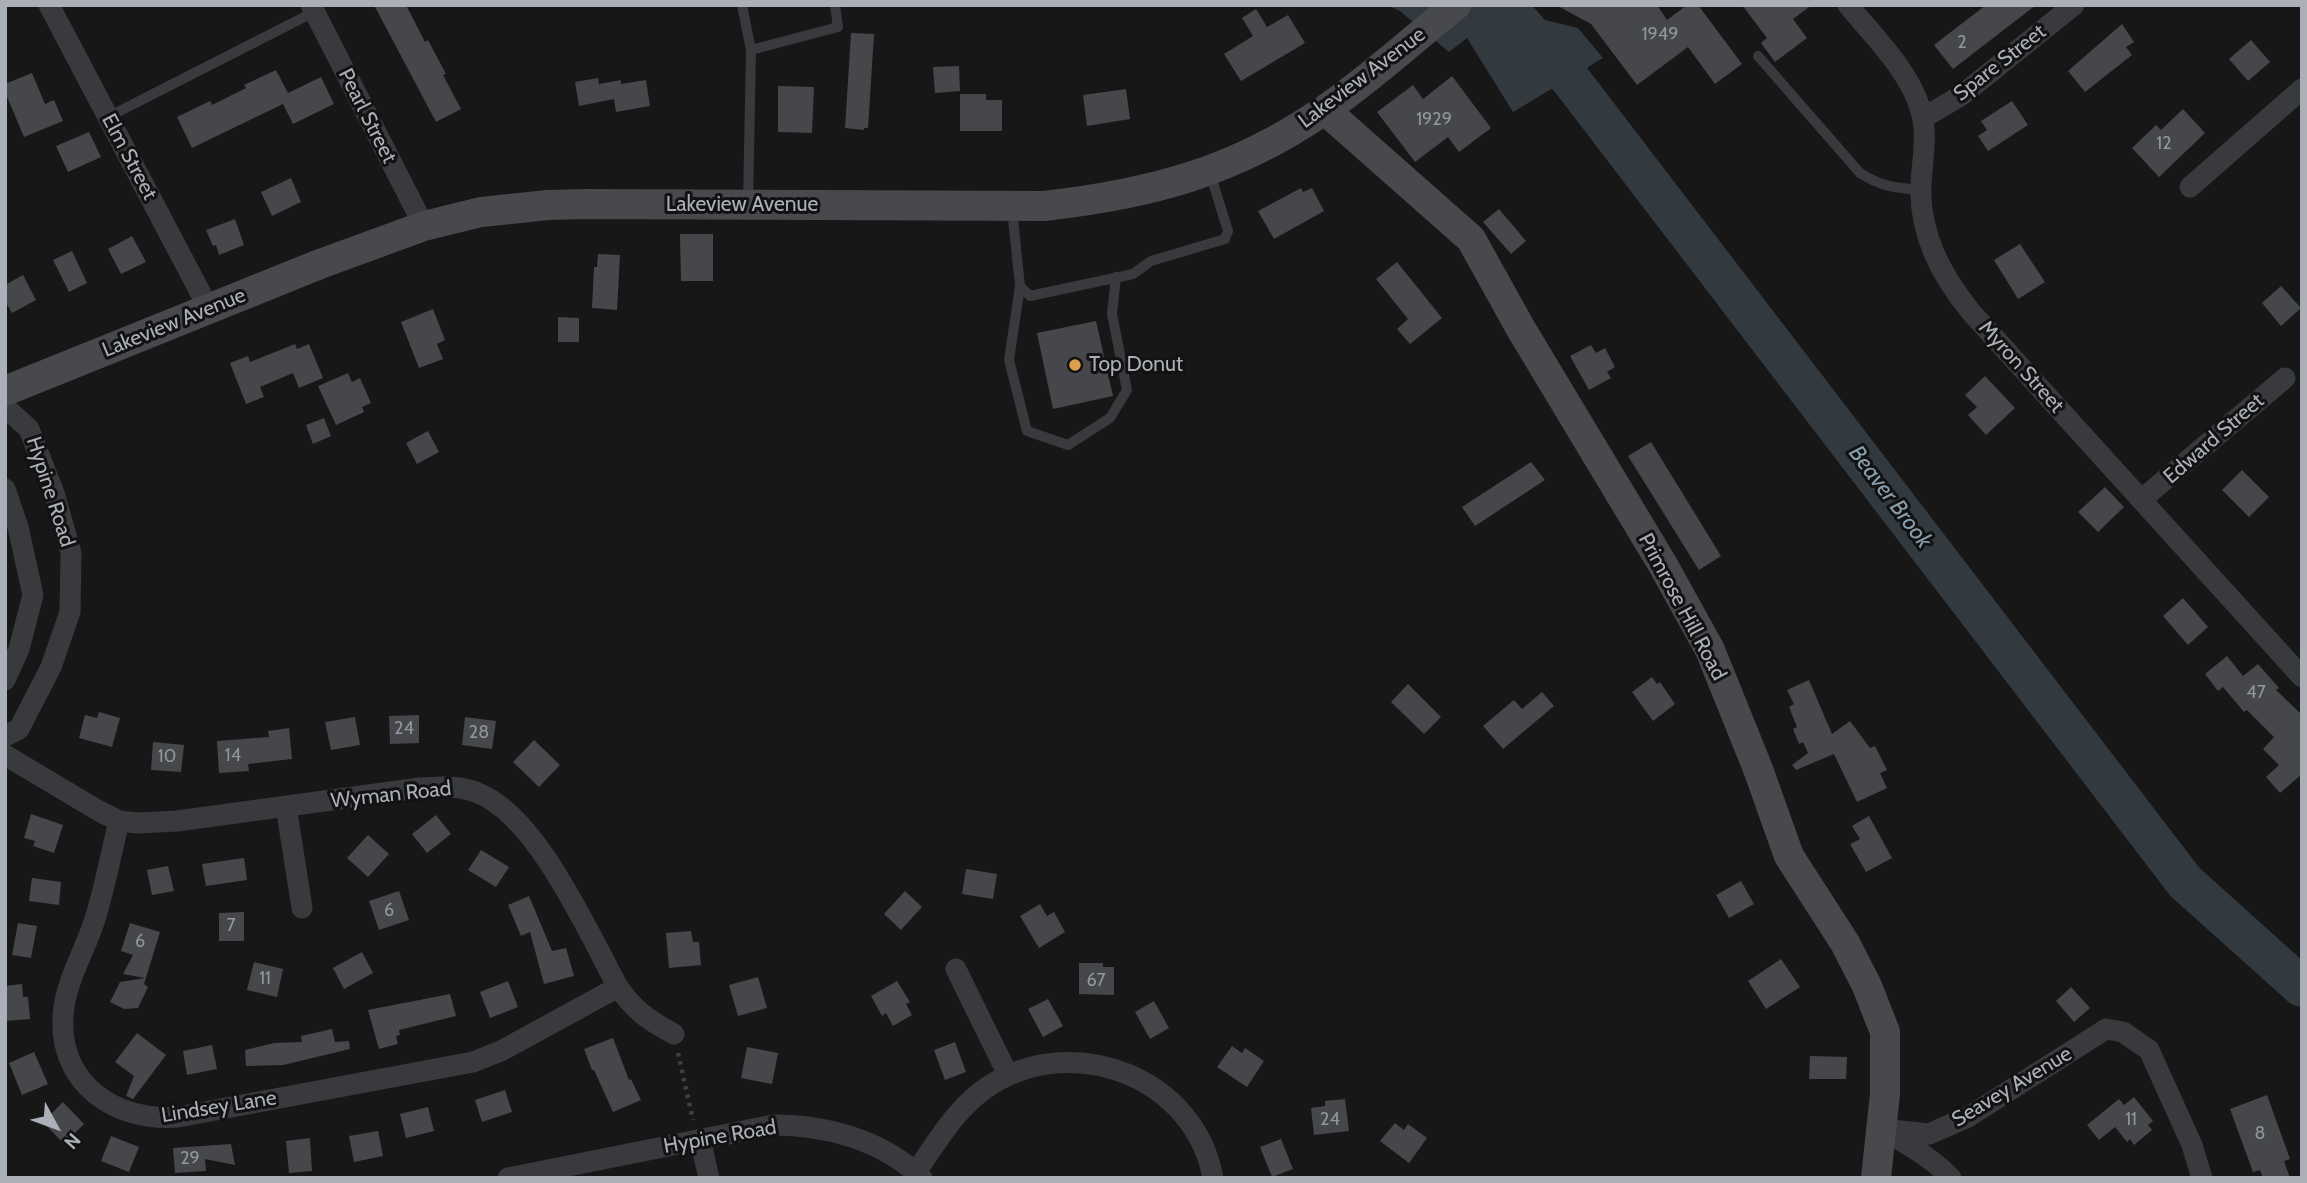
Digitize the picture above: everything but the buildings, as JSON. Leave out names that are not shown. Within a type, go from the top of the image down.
[{"type":"main road","name":"Lakeview Avenue","points":[[5,391],[320,264],[424,226],[481,212],[548,205],[1012,206],[1113,197],[1165,186],[1210,171],[1263,147],[1325,110],[1456,5]]},
{"type":"main road","name":"Primrose Hill Road","points":[[1325,110],[1471,239],[1710,650],[1758,769],[1789,856],[1844,943],[1867,986],[1885,1032],[1885,1094],[1876,1178]]},
{"type":"street","name":"Elm Street","points":[[49,5],[209,309]]},
{"type":"street","name":"Myron Street","points":[[1848,5],[1911,86],[1923,118],[1925,138],[1921,190],[1928,241],[1959,297],[2302,677]]},
{"type":"street","name":"Spare Street","points":[[1923,118],[1962,95],[2074,5]]},
{"type":"street","name":"Pearl Street","points":[[313,9],[424,226]]},
{"type":"street","points":[[2190,187],[2302,89]]},
{"type":"street","name":"Edward Street","points":[[2141,500],[2286,377]]},
{"type":"street","name":"Hypine Road","points":[[5,407],[29,429],[54,493],[71,553],[71,565],[70,612],[51,667],[19,729],[5,736]]},
{"type":"street","name":"Hypine Road","points":[[5,489],[18,527],[33,595],[19,649],[5,680]]},
{"type":"street","name":"Wyman Road","points":[[5,755],[119,821],[158,823],[444,786],[464,788],[482,794],[516,821],[539,847],[618,987],[632,1006],[646,1018],[674,1034]]},
{"type":"street","points":[[286,806],[302,908]]},
{"type":"street","name":"Lindsey Lane","points":[[119,821],[95,919],[65,999],[63,1031],[71,1062],[79,1076],[102,1099],[130,1114],[178,1117],[473,1062],[501,1051],[618,987]]},
{"type":"street","points":[[956,969],[1007,1075]]},
{"type":"street","name":"Seavey Avenue","points":[[1882,1129],[1929,1135],[1968,1117],[2106,1030],[2123,1032],[2149,1050],[2193,1145],[2202,1178]]},
{"type":"street","points":[[919,1175],[964,1106],[977,1094],[1007,1075],[1048,1062],[1070,1061],[1091,1062],[1132,1075],[1151,1085],[1183,1114],[1205,1150],[1213,1178]]},
{"type":"street","name":"Hypine Road","points":[[508,1178],[697,1132],[773,1125],[814,1126],[838,1132],[882,1150],[919,1175]]},
{"type":"street","points":[[1882,1129],[1924,1154],[1951,1178]]},
{"type":"street","points":[[697,1132],[709,1178]]},
{"type":"lane","points":[[743,5],[751,51],[748,205]]},
{"type":"lane","points":[[751,51],[838,27],[835,5]]},
{"type":"lane","points":[[108,117],[313,9]]},
{"type":"lane","points":[[1758,56],[1860,173],[1875,183],[1889,187],[1921,190]]},
{"type":"lane","points":[[1020,286],[1030,296],[1133,274],[1150,261],[1225,239],[1228,231],[1210,171]]},
{"type":"lane","points":[[1012,206],[1020,286],[1009,360],[1027,431],[1068,445],[1110,418],[1127,390],[1112,314],[1116,277]]},
{"type":"path","points":[[674,1034],[697,1132]]},
{"type":"shaded area","points":[[1387,5],[1520,5],[1529,16],[1578,28],[1603,58],[1513,112],[1467,38],[1449,52],[1400,11]]},
{"type":"waterway","name":"Beaver Brook","points":[[1485,5],[1520,22],[1571,80],[2185,882],[2302,987]]},
{"type":"place","name":"Top Donut","points":[[1075,365]]}]
